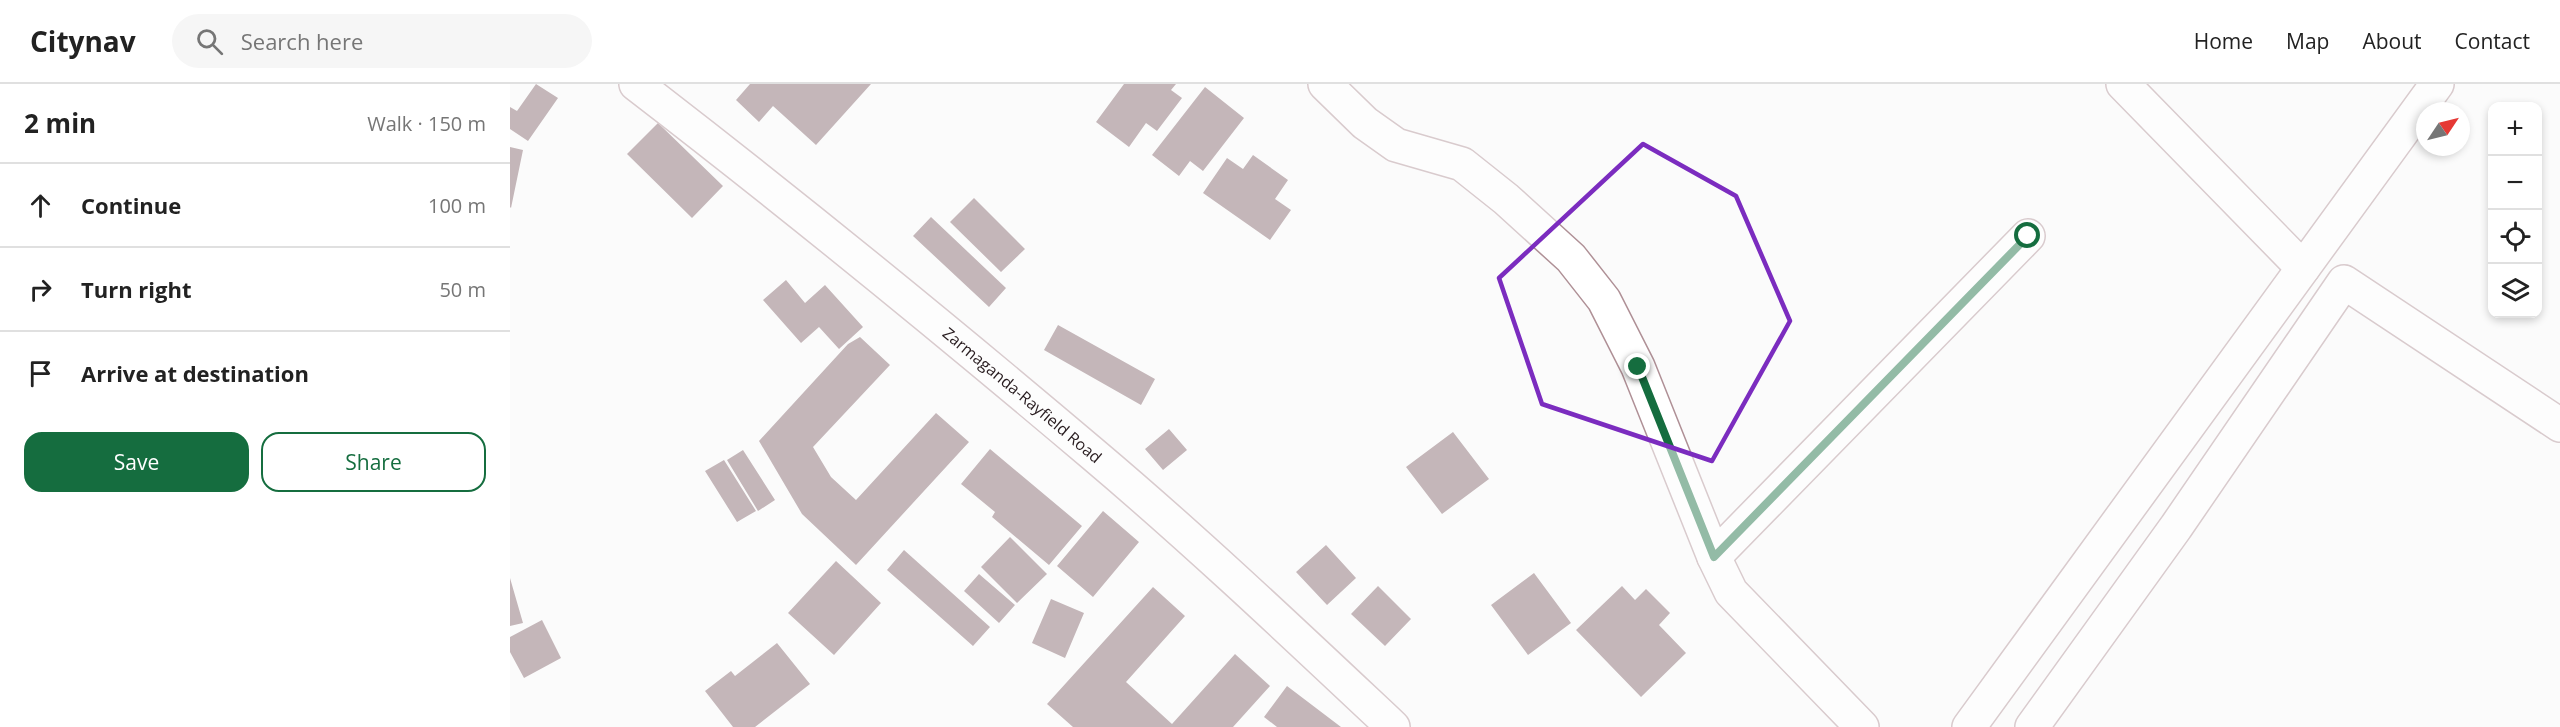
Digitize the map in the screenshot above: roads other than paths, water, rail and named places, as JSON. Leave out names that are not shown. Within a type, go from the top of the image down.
[{"type":"street","name":"Zarmaganda-Rayfield Road","points":[[636,84],[752,173],[1095,456],[1235,580],[1387,725]]},
{"type":"street","points":[[1325,84],[1365,123],[1396,145],[1462,164],[1506,199],[1571,258],[1604,300],[1638,367],[1714,557],[1731,592],[1862,727]]},
{"type":"street","points":[[2122,84],[2303,268]]},
{"type":"street","points":[[1969,727],[2438,84]]},
{"type":"street","points":[[1714,557],[2028,236]]},
{"type":"street","points":[[2032,727],[2176,527],[2344,282],[2560,425]]}]
